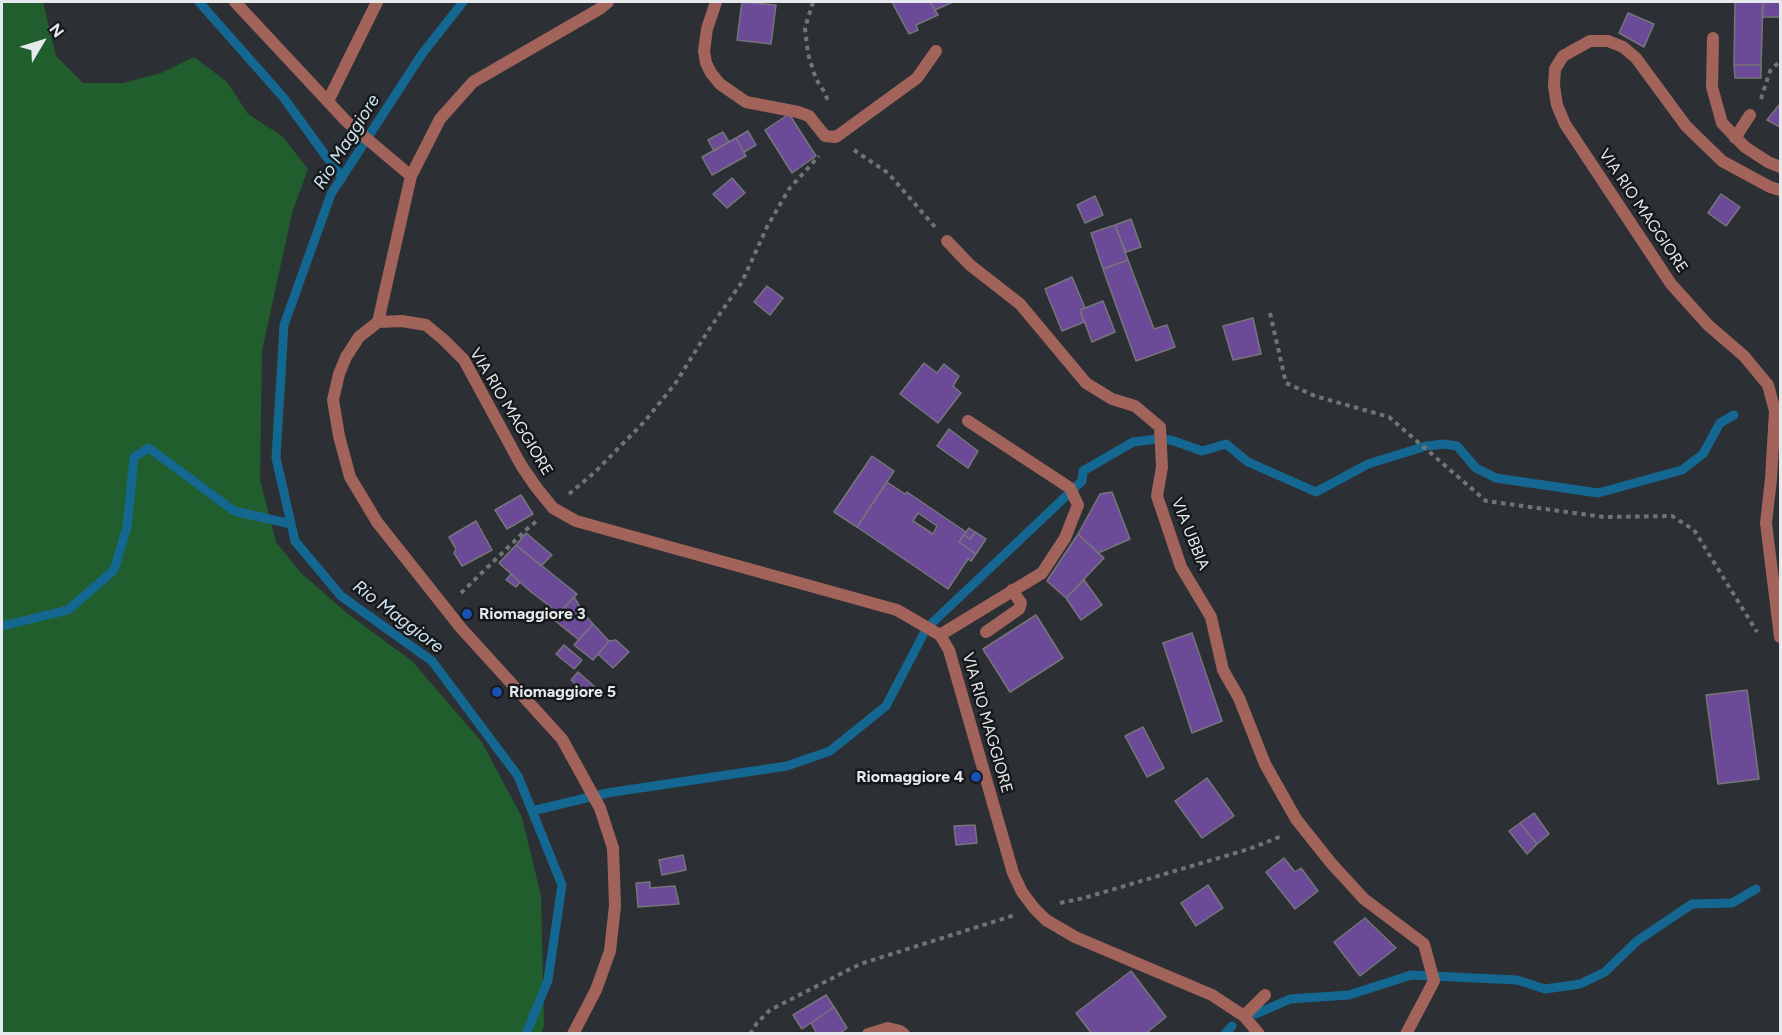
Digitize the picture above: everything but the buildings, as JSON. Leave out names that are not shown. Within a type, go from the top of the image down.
[{"type":"street","points":[[235,2],[347,122],[411,176]]},
{"type":"street","points":[[328,101],[377,2]]},
{"type":"street","points":[[573,1034],[596,990],[610,951],[615,906],[613,848],[600,808],[562,740],[461,628],[376,522],[350,477],[339,436],[333,400],[346,357],[359,337],[378,322],[411,176],[440,119],[473,82],[608,2]]},
{"type":"street","points":[[716,2],[706,29],[704,51],[711,73],[720,84],[746,102],[809,116],[825,136],[836,137],[917,78],[936,51]]},
{"type":"street","points":[[1713,38],[1712,87],[1722,123],[1735,138],[1756,155],[1780,167]]},
{"type":"street","name":"VIA RIO MAGGIORE","points":[[1780,190],[1722,161],[1686,126],[1636,58],[1623,47],[1608,41],[1590,42],[1563,56],[1555,69],[1554,86],[1557,105],[1565,124],[1671,284],[1708,325],[1744,356],[1768,385],[1775,411],[1766,523],[1780,637]]},
{"type":"street","points":[[1735,138],[1750,115]]},
{"type":"street","name":"VIA UBBIA","points":[[947,241],[970,265],[1020,304],[1086,383],[1112,399],[1135,405],[1160,427],[1162,467],[1157,496],[1181,567],[1211,616],[1223,670],[1239,698],[1265,764],[1296,819],[1330,863],[1364,899],[1424,944],[1434,981],[1406,1034]]},
{"type":"street","name":"VIA RIO MAGGIORE","points":[[378,322],[402,321],[426,325],[464,360],[520,465],[553,508],[576,521],[897,610],[940,635],[949,650],[1013,873],[1022,892],[1034,908],[1046,920],[1075,938],[1212,995],[1244,1016],[1259,1034]]},
{"type":"street","points":[[940,635],[1042,573],[1065,538],[1078,506],[1070,488],[968,421]]},
{"type":"street","points":[[986,632],[1019,609],[1021,603],[1012,590]]},
{"type":"street","points":[[1244,1016],[1265,995]]},
{"type":"street","points":[[868,1034],[888,1028],[904,1034]]},
{"type":"path","points":[[1750,115],[1761,99],[1770,71],[1780,61]]},
{"type":"path","points":[[445,608],[527,529],[595,472],[645,421],[675,384],[742,282],[767,227],[789,189],[836,137]]},
{"type":"path","points":[[1270,313],[1286,383],[1316,396],[1389,417],[1486,501],[1604,517],[1672,516],[1694,530],[1758,634]]},
{"type":"path","points":[[750,1034],[757,1023],[771,1010],[860,964],[1034,908],[1084,898],[1250,849],[1301,826]]},
{"type":"green space","points":[[2,2],[43,2],[56,56],[83,83],[123,83],[161,73],[194,57],[227,82],[248,114],[282,136],[308,169],[292,213],[262,351],[260,480],[276,542],[301,573],[348,614],[412,661],[481,741],[522,817],[541,896],[544,1026],[541,1033],[2,1033]]},
{"type":"waterway","points":[[199,2],[283,97],[342,178]]},
{"type":"waterway","name":"Rio Maggiore","points":[[463,2],[422,54],[331,194],[284,325],[276,458],[295,541],[341,596],[432,661],[518,776],[562,885],[548,980],[526,1034]]},
{"type":"waterway","points":[[931,624],[1082,481],[1083,471],[1133,442],[1171,440],[1202,451],[1226,444],[1248,462],[1316,492],[1368,464],[1426,446],[1444,444],[1457,446],[1476,468],[1496,478],[1598,493],[1682,470],[1703,454],[1720,423],[1734,415]]},
{"type":"waterway","points":[[2,626],[68,610],[114,570],[127,527],[134,457],[149,448],[234,511],[291,524]]},
{"type":"waterway","points":[[532,811],[607,793],[787,766],[830,751],[886,706],[923,635]]},
{"type":"waterway","points":[[1256,1014],[1290,999],[1349,995],[1411,975],[1517,980],[1545,989],[1580,984],[1605,972],[1637,941],[1692,904],[1732,903],[1756,889]]},
{"type":"waterway","points":[[1225,1034],[1232,1026]]},
{"type":"place","name":"Riomaggiore 3","points":[[467,614]]},
{"type":"place","name":"Riomaggiore 5","points":[[497,692]]},
{"type":"place","name":"Riomaggiore 4","points":[[976,777]]}]
